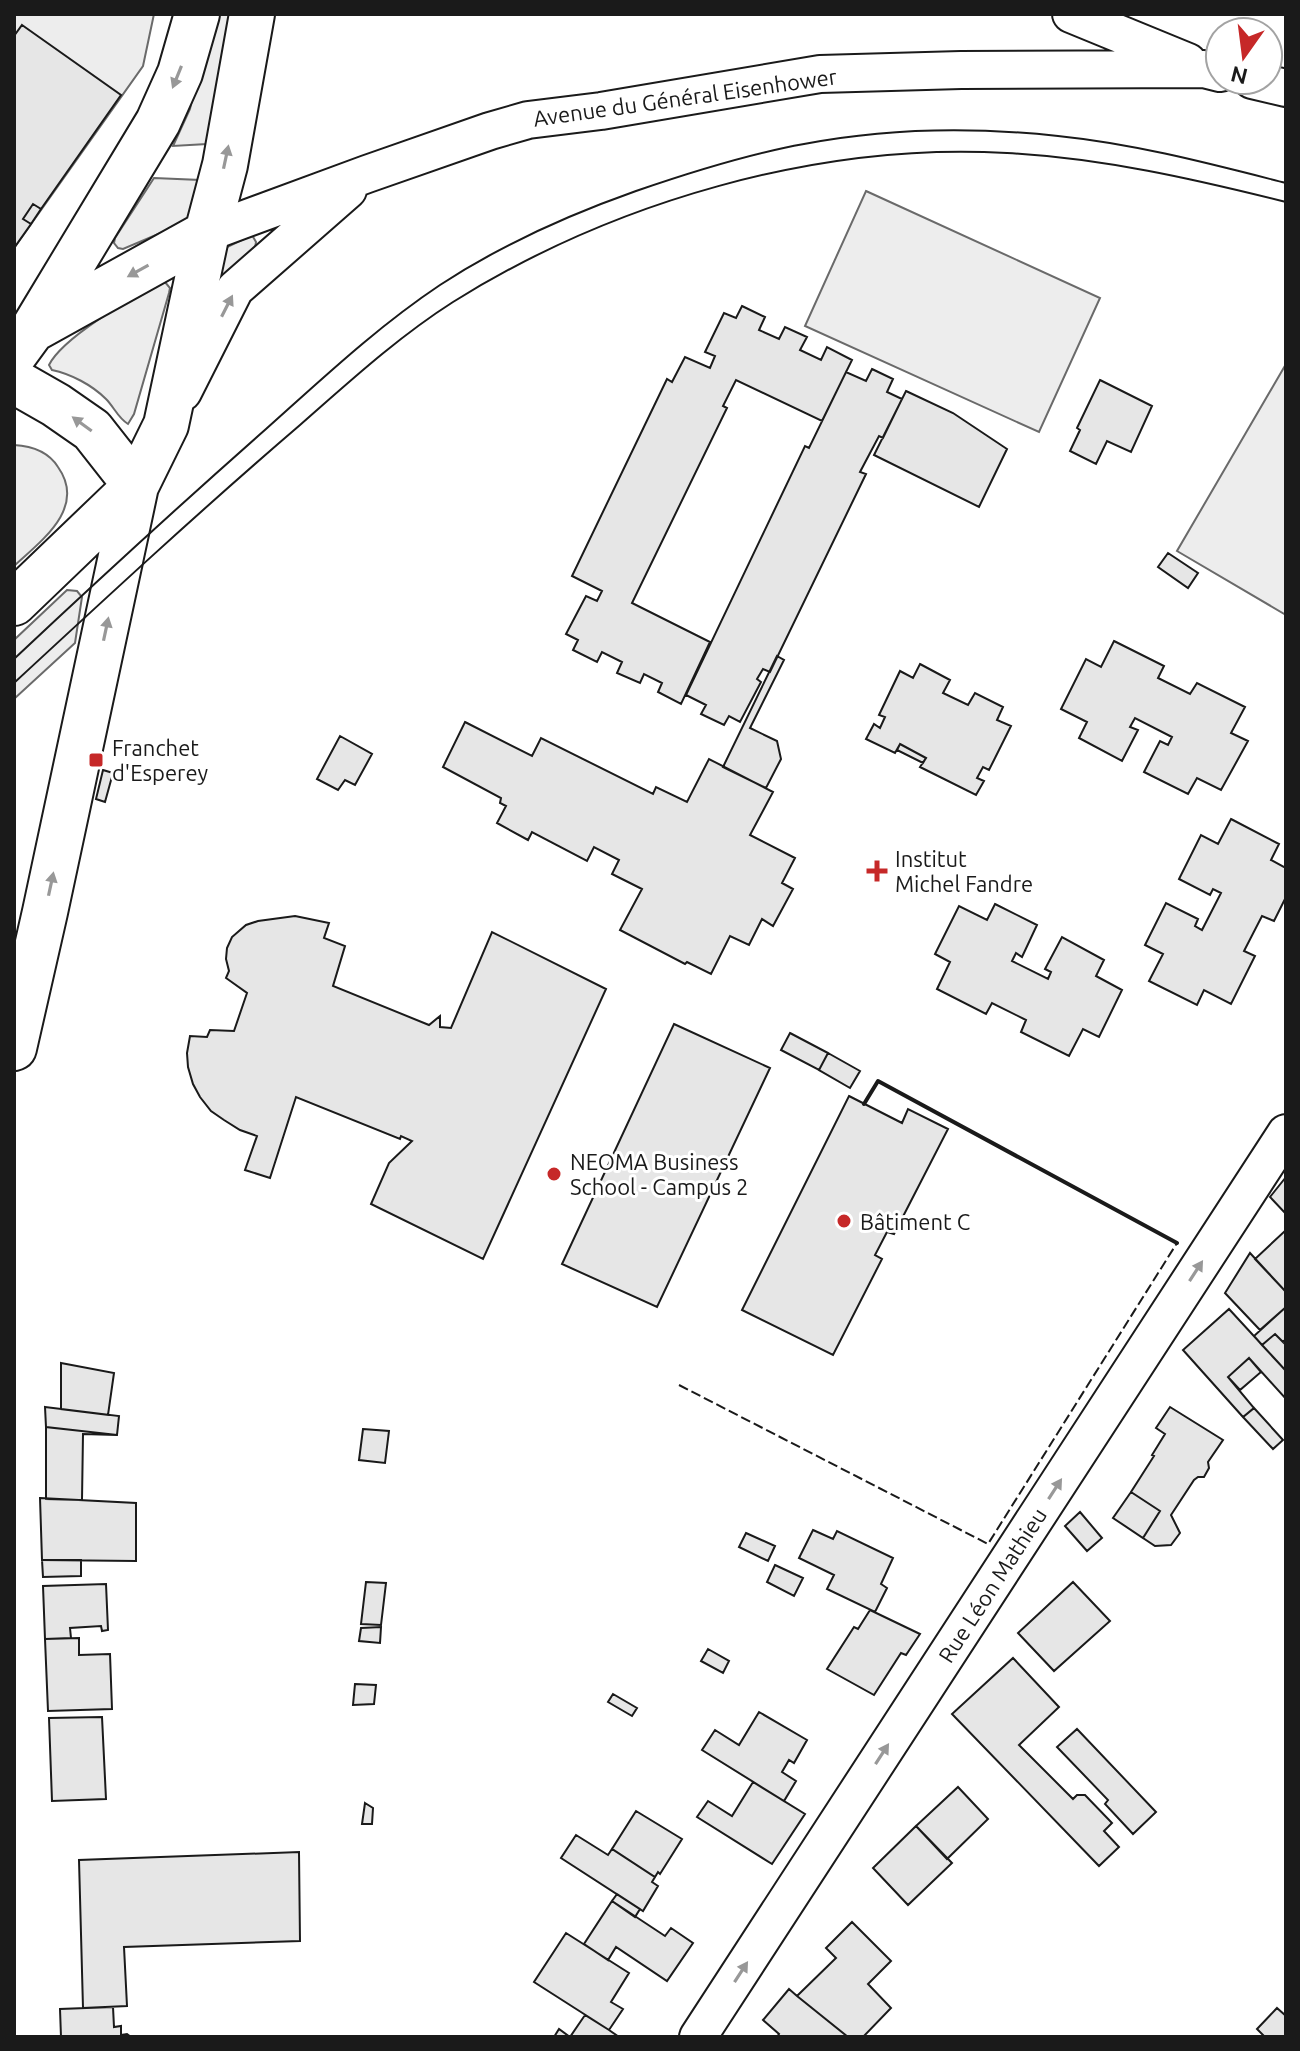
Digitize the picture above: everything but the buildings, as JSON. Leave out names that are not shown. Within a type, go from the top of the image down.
[{"type":"main road","points":[[23,342],[158,122],[180,73],[197,14]]},
{"type":"main road","points":[[14,1048],[136,486],[166,425],[207,233],[225,165],[252,14]]},
{"type":"main road","points":[[23,342],[207,233]]},
{"type":"main road","points":[[14,381],[92,430],[136,486]]},
{"type":"main road","points":[[14,603],[136,486]]},
{"type":"street","name":"Avenue du Général Eisenhower","points":[[1071,14],[1204,68]]},
{"type":"street","name":"Avenue du Général Eisenhower","points":[[207,233],[367,174],[528,120],[601,111],[820,74],[961,70],[1204,71]]},
{"type":"street","name":"Avenue du Général Eisenhower","points":[[166,425],[235,289],[367,174]]},
{"type":"street","name":"Rue Léon Mathieu","points":[[698,2037],[1286,1133]]},
{"type":"shaded area","points":[[14,14],[154,14],[143,66],[14,248]]},
{"type":"shaded area","points":[[211,14],[232,14],[207,144],[173,146],[190,109]]},
{"type":"shaded area","points":[[154,178],[200,180],[191,218],[123,249],[118,248],[115,238]]},
{"type":"shaded area","points":[[866,191],[1100,298],[1039,432],[805,326]]},
{"type":"shaded area","points":[[252,235],[255,248],[204,332],[223,249]]},
{"type":"shaded area","points":[[160,282],[165,282],[170,288],[169,293],[134,414],[128,424],[94,389],[74,377],[52,370],[49,365],[68,342]]},
{"type":"shaded area","points":[[1286,364],[1286,615],[1177,551]]},
{"type":"shaded area","points":[[14,445],[33,448],[49,457],[66,482],[67,496],[57,522],[14,566]]},
{"type":"shaded area","points":[[67,590],[77,591],[82,597],[75,643],[14,699],[14,640]]},
{"type":"tram line","points":[[14,659],[202,486],[394,318],[487,257],[535,232],[611,200],[699,170],[783,148],[867,135],[931,131],[1027,133],[1116,144],[1286,183]]},
{"type":"tram line","points":[[14,683],[227,489],[355,376],[413,330],[453,302],[515,266],[580,235],[649,208],[719,186],[791,169],[863,158],[935,152],[1007,153],[1078,160],[1182,178],[1286,202]]},
{"type":"fence","points":[[679,1385],[988,1544],[1177,1243]]},
{"type":"wall","points":[[864,1104],[878,1081],[1177,1243]]},
{"type":"place","name":"Franchet d'Esperey","points":[[96,760]]},
{"type":"place","name":"Institut Michel Fandre","points":[[877,871]]},
{"type":"place","name":"NEOMA Business School - Campus 2","points":[[554,1174]]},
{"type":"place","name":"Bâtiment C","points":[[844,1221]]}]
